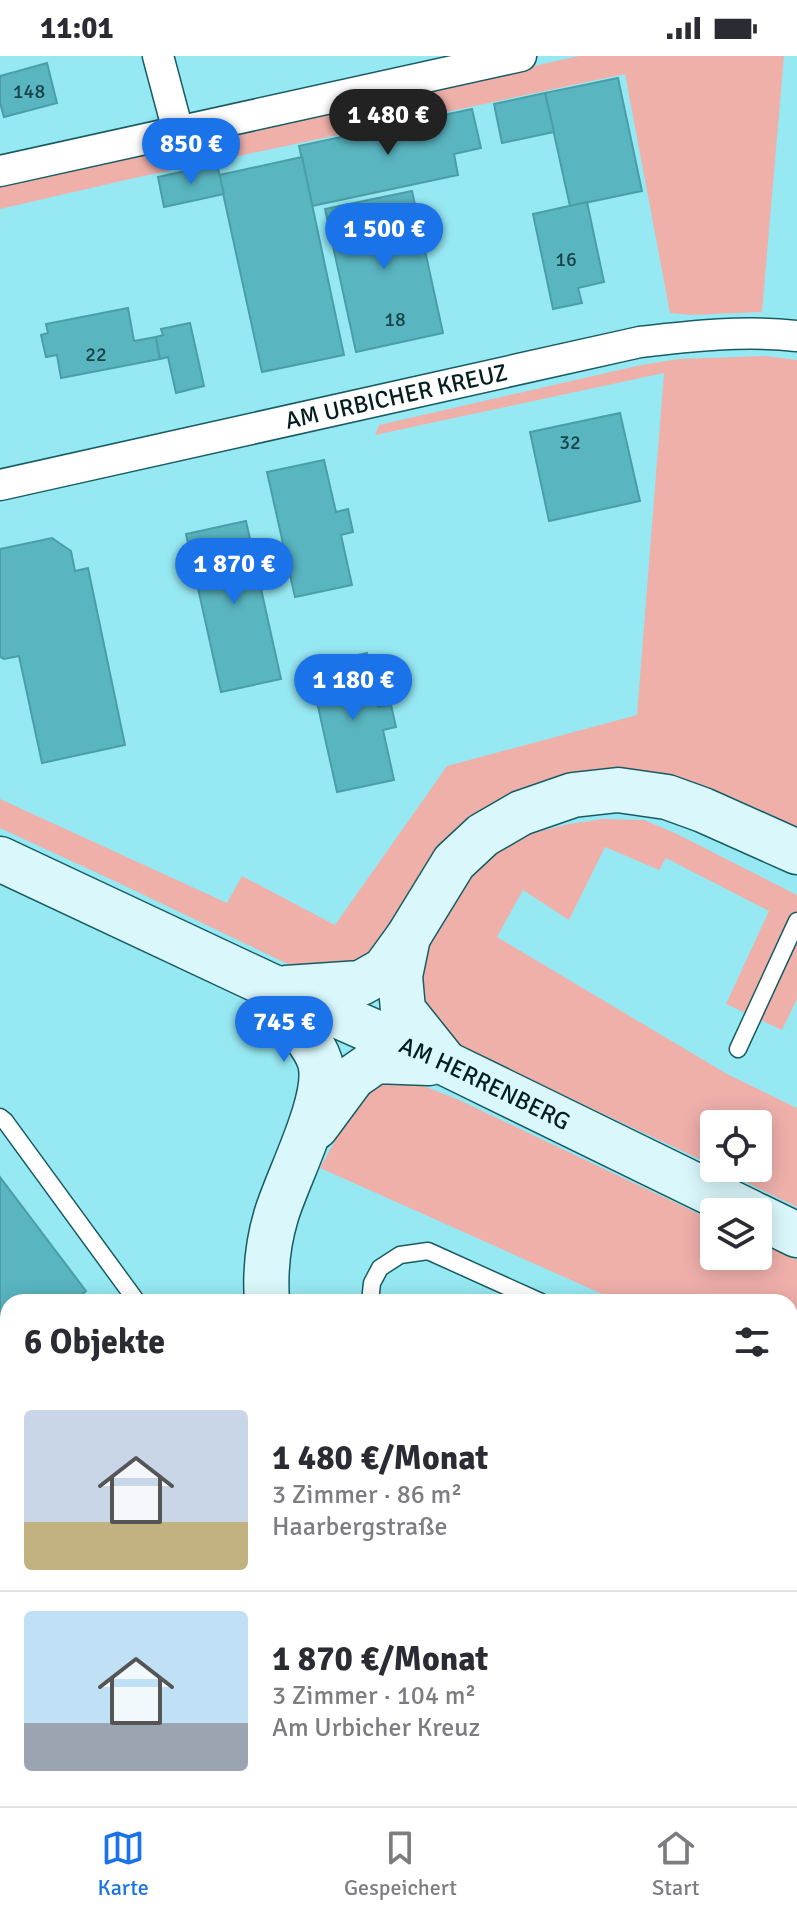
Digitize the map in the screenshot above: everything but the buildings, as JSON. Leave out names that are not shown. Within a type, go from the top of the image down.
[{"type":"main road","points":[[267,1294],[266,1275],[276,1217],[305,1142],[321,1089],[321,1066],[315,1048],[275,988],[361,983],[384,970],[454,862],[483,835],[521,813],[573,795],[618,790],[667,797],[797,852]]},
{"type":"main road","name":"AM HERRENBERG","points":[[0,859],[275,988],[447,1064],[721,1198]]},
{"type":"main road","points":[[408,937],[400,976],[403,1010],[447,1064]]},
{"type":"main road","points":[[305,1142],[353,1077],[376,1061],[447,1064]]},
{"type":"main road","points":[[772,1223],[797,1235]]},
{"type":"street","points":[[158,56],[178,131]]},
{"type":"street","points":[[0,171],[521,56]]},
{"type":"street","name":"AM URBICHER KREUZ","points":[[0,485],[640,342],[705,335],[771,333],[797,336]]},
{"type":"lane","points":[[738,1049],[797,921]]},
{"type":"lane","points":[[0,1117],[129,1294]]},
{"type":"lane","points":[[371,1294],[372,1283],[380,1268],[400,1255],[428,1251],[523,1294]]},
{"type":"shaded area","points":[[579,56],[784,56],[762,312],[670,313],[625,74],[0,209],[0,184]]},
{"type":"shaded area","points":[[765,356],[797,360],[797,827],[698,785],[517,793],[485,808],[462,825],[366,971],[296,968],[0,828],[0,799],[227,903],[242,876],[335,925],[447,766],[637,715],[664,373],[375,435],[379,425],[641,365],[679,359]]},
{"type":"shaded area","points":[[603,819],[644,820],[797,895],[797,999],[782,1030],[726,1004],[769,911],[666,858],[659,870],[605,847],[569,920],[523,890],[497,937],[727,1074],[797,1108],[797,1207],[746,1182],[772,1182],[772,1110],[700,1110],[700,1159],[436,1035],[416,997],[421,954],[467,878],[507,844],[533,833]]},
{"type":"shaded area","points":[[408,1080],[457,1099],[700,1214],[700,1270],[772,1270],[772,1248],[797,1260],[797,1294],[602,1294],[320,1168],[366,1085]]}]
